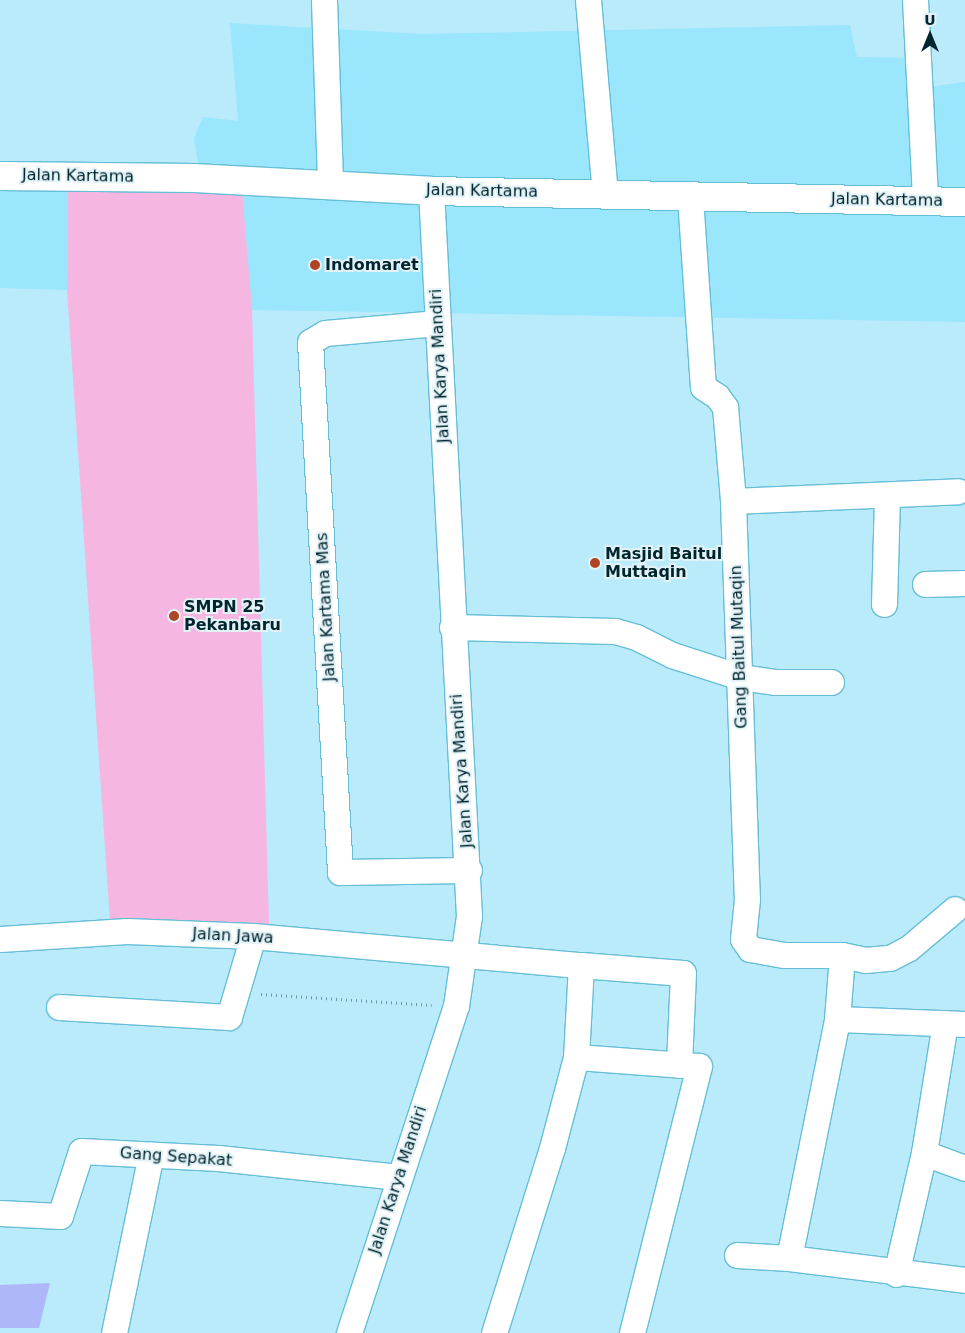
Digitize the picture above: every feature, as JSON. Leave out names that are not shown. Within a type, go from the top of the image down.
[{"type":"main road","name":"Jalan Kartama","points":[[0,176],[194,178],[431,191],[965,202]]},
{"type":"street","points":[[324,0],[330,184]]},
{"type":"street","points":[[588,0],[605,194]]},
{"type":"street","points":[[915,0],[925,200]]},
{"type":"street","name":"Jalan Karya Mandiri","points":[[349,1333],[456,1006],[466,953],[469,870],[452,627],[431,191]]},
{"type":"street","name":"Gang Baitul Mutaqin","points":[[690,197],[703,387],[725,407],[733,501],[747,899],[743,939],[750,949],[784,955],[842,955],[865,960],[890,958],[908,948],[955,908]]},
{"type":"street","name":"Jalan Kartama Mas","points":[[438,323],[325,334],[310,342],[340,872],[469,870]]},
{"type":"street","points":[[733,501],[887,495],[958,490]]},
{"type":"street","points":[[884,604],[887,495]]},
{"type":"street","points":[[925,584],[965,582]]},
{"type":"street","points":[[452,627],[615,631],[636,637],[672,655],[740,677],[775,682],[831,682]]},
{"type":"street","name":"Jalan Jawa","points":[[0,939],[127,931],[253,936],[466,953],[683,974],[679,1065]]},
{"type":"street","points":[[59,1007],[229,1017],[253,936]]},
{"type":"street","points":[[789,1258],[837,1019],[842,955]]},
{"type":"street","points":[[494,1333],[552,1148],[576,1058],[581,965]]},
{"type":"street","points":[[837,1019],[955,1024],[896,1274]]},
{"type":"street","points":[[576,1058],[699,1066],[632,1333]]},
{"type":"street","name":"Gang Sepakat","points":[[0,1213],[60,1216],[81,1151],[151,1155],[399,1177]]},
{"type":"street","points":[[924,1153],[965,1168]]},
{"type":"street","points":[[114,1333],[151,1155]]},
{"type":"street","points":[[737,1255],[789,1258],[896,1274],[965,1280]]},
{"type":"path","points":[[235,992],[456,1006]]},
{"type":"shaded area","points":[[230,23],[422,34],[850,25],[857,57],[918,58],[920,88],[965,82],[965,322],[252,310],[202,188],[194,138],[203,117],[238,121]]},
{"type":"shaded area","points":[[0,189],[68,190],[67,290],[0,288]]},
{"type":"shaded area","points":[[50,1283],[39,1328],[0,1328],[0,1285]]},
{"type":"building","name":"SMPN 25 Pekanbaru","points":[[68,190],[242,190],[252,310],[269,925],[110,922],[67,290]]},
{"type":"place","name":"Indomaret","points":[[315,265]]},
{"type":"place","name":"Masjid Baitul Muttaqin","points":[[595,563]]},
{"type":"place","name":"SMPN 25 Pekanbaru","points":[[174,616]]}]
